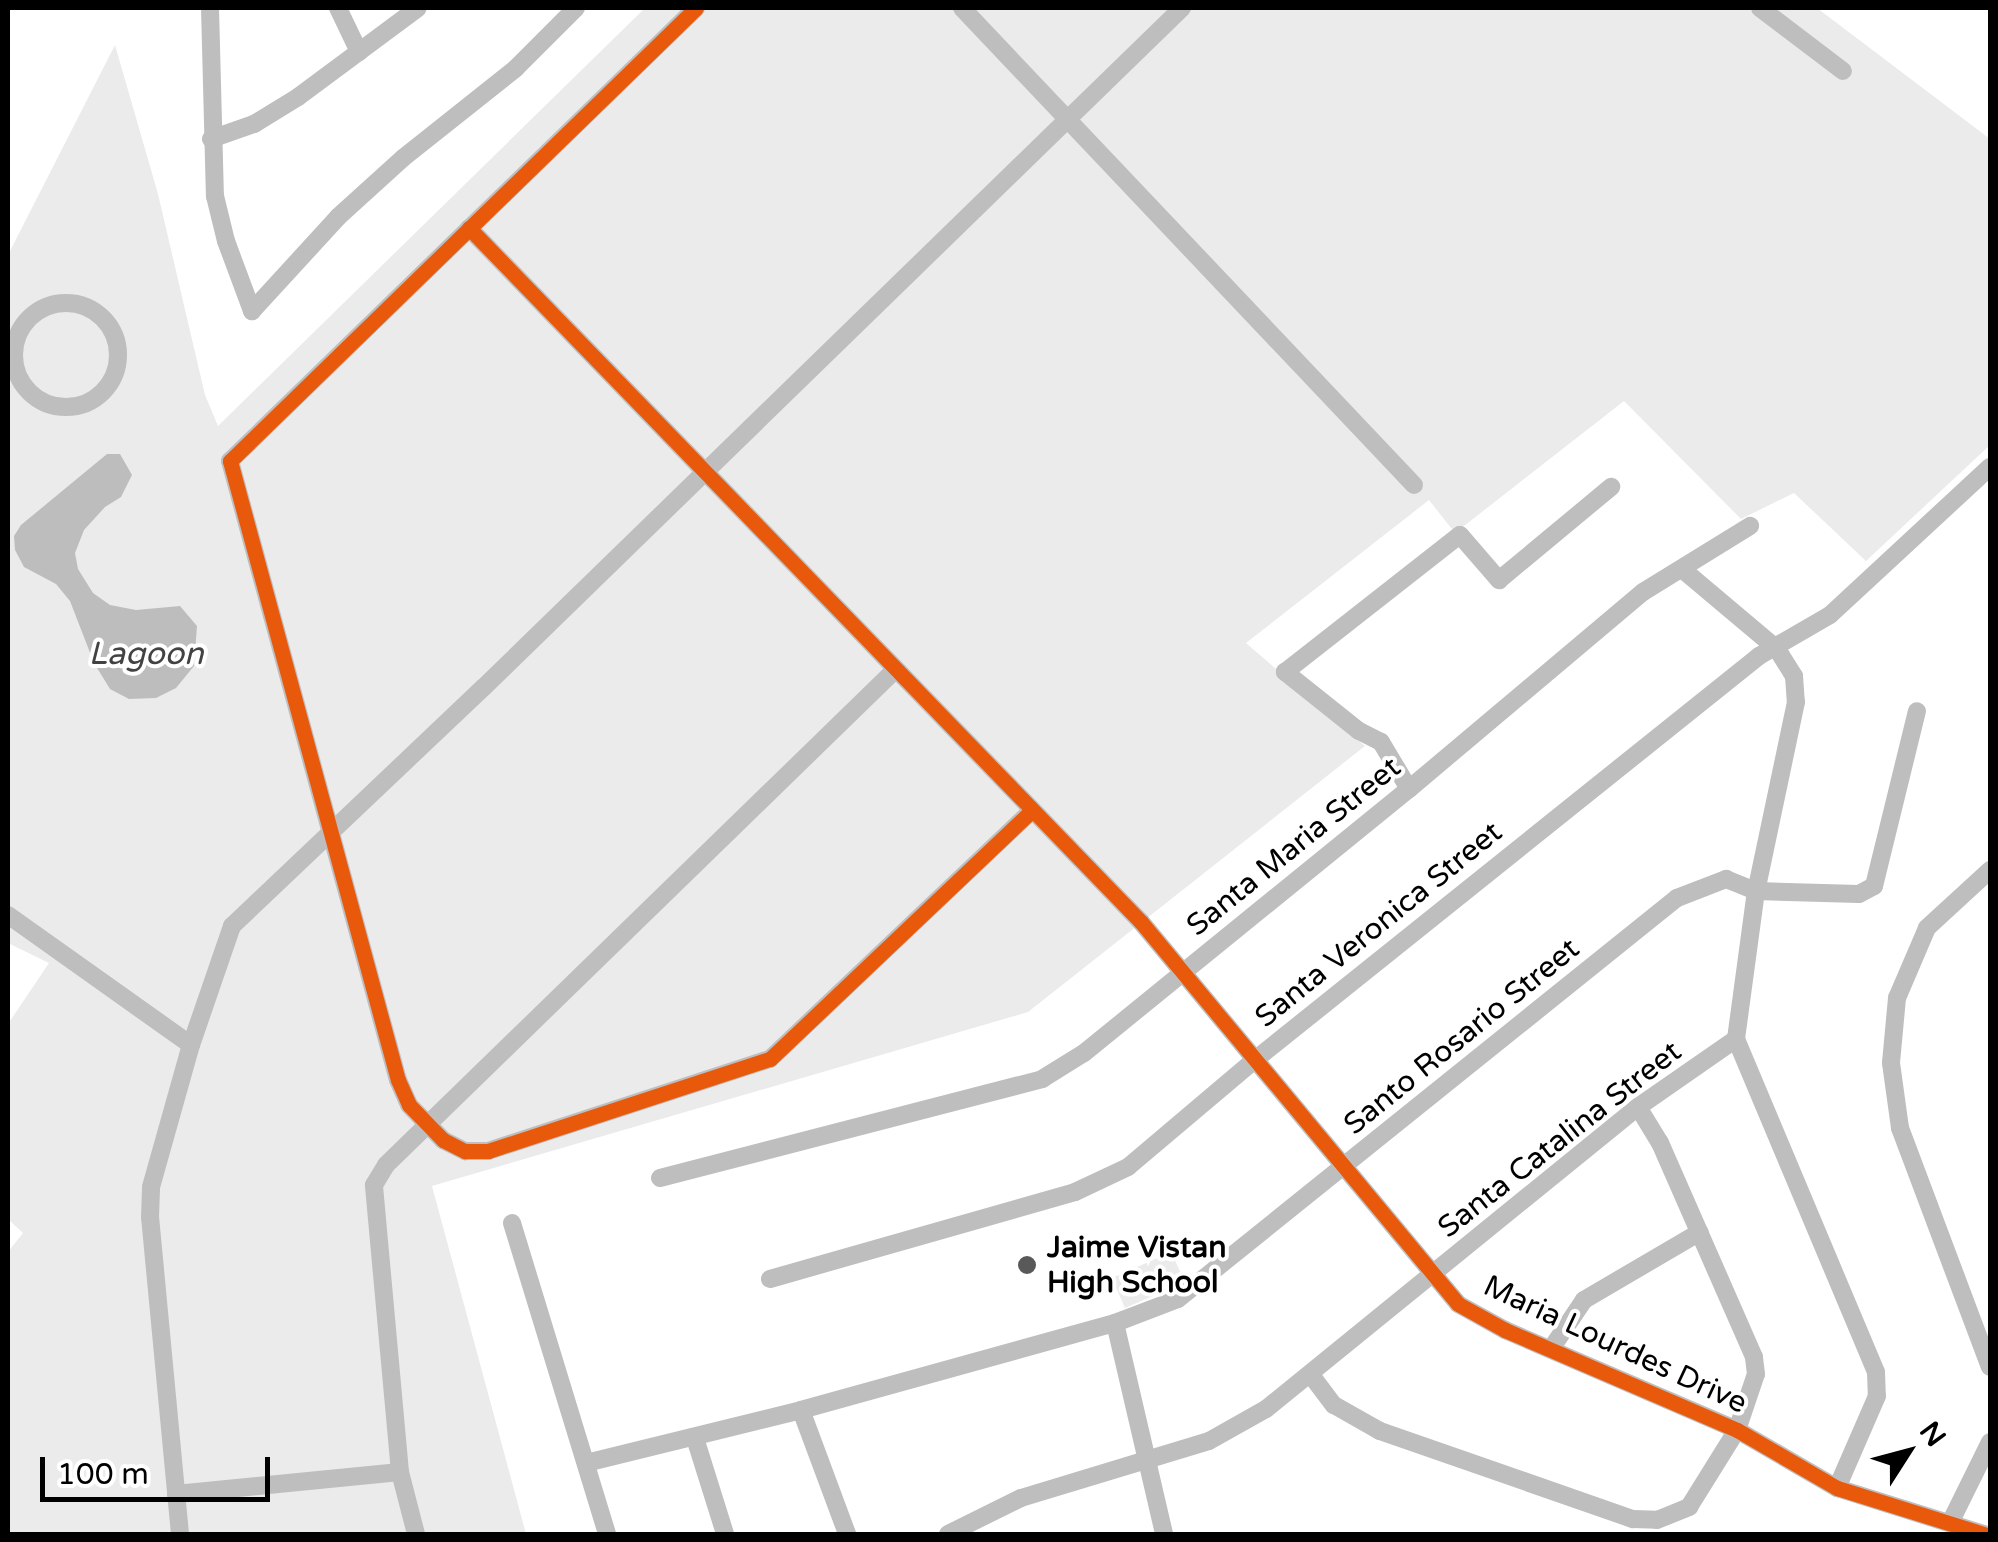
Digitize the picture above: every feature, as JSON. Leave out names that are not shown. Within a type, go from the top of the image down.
[{"type":"street","points":[[210,8],[215,196],[226,241],[252,311],[351,206],[403,158],[516,68],[576,8]]},
{"type":"street","points":[[338,8],[359,52]]},
{"type":"street","points":[[211,139],[254,124],[418,8]]},
{"type":"street","points":[[696,8],[230,460],[398,1080],[426,1126],[465,1151],[488,1151],[770,1059],[1032,810]]},
{"type":"street","points":[[962,8],[1414,485]]},
{"type":"street","points":[[180,1534],[150,1202],[190,1045],[232,926],[1182,8]]},
{"type":"street","points":[[1760,8],[1843,70]]},
{"type":"street","name":"Maria Lourdes Drive","points":[[468,228],[1142,922],[1458,1304],[1737,1430],[1836,1488],[1951,1520],[1984,1534]]},
{"type":"street","points":[[58,304],[92,310],[105,321],[117,345],[118,361],[110,384],[99,396],[78,406],[62,408],[39,400],[11,370],[22,326],[41,309],[58,304]]},
{"type":"street","name":"Santa Veronica Street","points":[[770,1278],[1100,1183],[1128,1167],[1256,1059],[1759,656],[1830,616],[1990,467]]},
{"type":"street","points":[[1410,789],[1381,742],[1358,731],[1285,672],[1460,535],[1499,580],[1611,487]]},
{"type":"street","name":"Santa Maria Street","points":[[660,1178],[1042,1079],[1084,1053],[1410,789],[1644,592],[1750,526]]},
{"type":"street","points":[[1682,568],[1777,649],[1794,676],[1796,702],[1756,891],[1736,1039],[1876,1372],[1877,1396],[1836,1488]]},
{"type":"street","points":[[416,1534],[400,1472],[374,1185],[386,1165],[896,669]]},
{"type":"street","name":"Santo Rosario Street","points":[[586,1462],[801,1410],[1115,1323],[1178,1299],[1202,1284],[1678,898],[1726,879],[1756,891],[1859,894],[1874,886],[1917,711]]},
{"type":"street","points":[[1990,870],[1927,928],[1897,998],[1891,1063],[1900,1128],[1990,1368]]},
{"type":"street","points":[[8,916],[190,1045]]},
{"type":"street","name":"Santa Catalina Street","points":[[948,1534],[1021,1498],[1209,1441],[1266,1409],[1638,1107],[1736,1039]]},
{"type":"street","points":[[1311,1375],[1334,1405],[1380,1431],[1633,1518],[1657,1520],[1689,1507],[1737,1430],[1756,1374],[1754,1357],[1660,1143],[1638,1107]]},
{"type":"street","points":[[512,1223],[607,1534]]},
{"type":"street","points":[[1550,1348],[1584,1300],[1700,1232]]},
{"type":"street","points":[[1115,1323],[1164,1534]]},
{"type":"street","points":[[801,1410],[847,1534]]},
{"type":"street","points":[[696,1438],[726,1534]]},
{"type":"street","points":[[1951,1520],[1990,1442]]},
{"type":"street","points":[[176,1494],[400,1472]]},
{"type":"shaded area","points":[[645,8],[1817,8],[1990,139],[1990,445],[1866,561],[1794,493],[1741,519],[1624,401],[1455,533],[1429,500],[1246,643],[1365,746],[1028,1012],[432,1186],[526,1534],[8,1534],[8,1252],[23,1233],[8,1219],[8,1024],[49,963],[8,943],[8,255],[115,45],[158,194],[205,395],[218,426]]},
{"type":"shaded area","points":[[1171,1252],[1185,1282],[1125,1308],[1112,1278]]},
{"type":"water","name":"Lagoon","points":[[107,454],[120,454],[132,475],[121,497],[105,507],[84,530],[75,553],[78,569],[93,593],[110,605],[136,610],[180,606],[197,626],[194,666],[176,688],[156,698],[129,699],[110,689],[94,663],[70,601],[56,584],[24,567],[15,550],[14,536],[21,525]]},
{"type":"cycle path","points":[[696,8],[230,461],[398,1080],[409,1105],[443,1140],[465,1151],[488,1151],[770,1059],[1032,810]]},
{"type":"cycle path","points":[[469,228],[1141,922],[1458,1304],[1505,1330],[1737,1430],[1837,1488],[1984,1534]]},
{"type":"place","name":"Jaime Vistan High School","points":[[1027,1265]]}]
